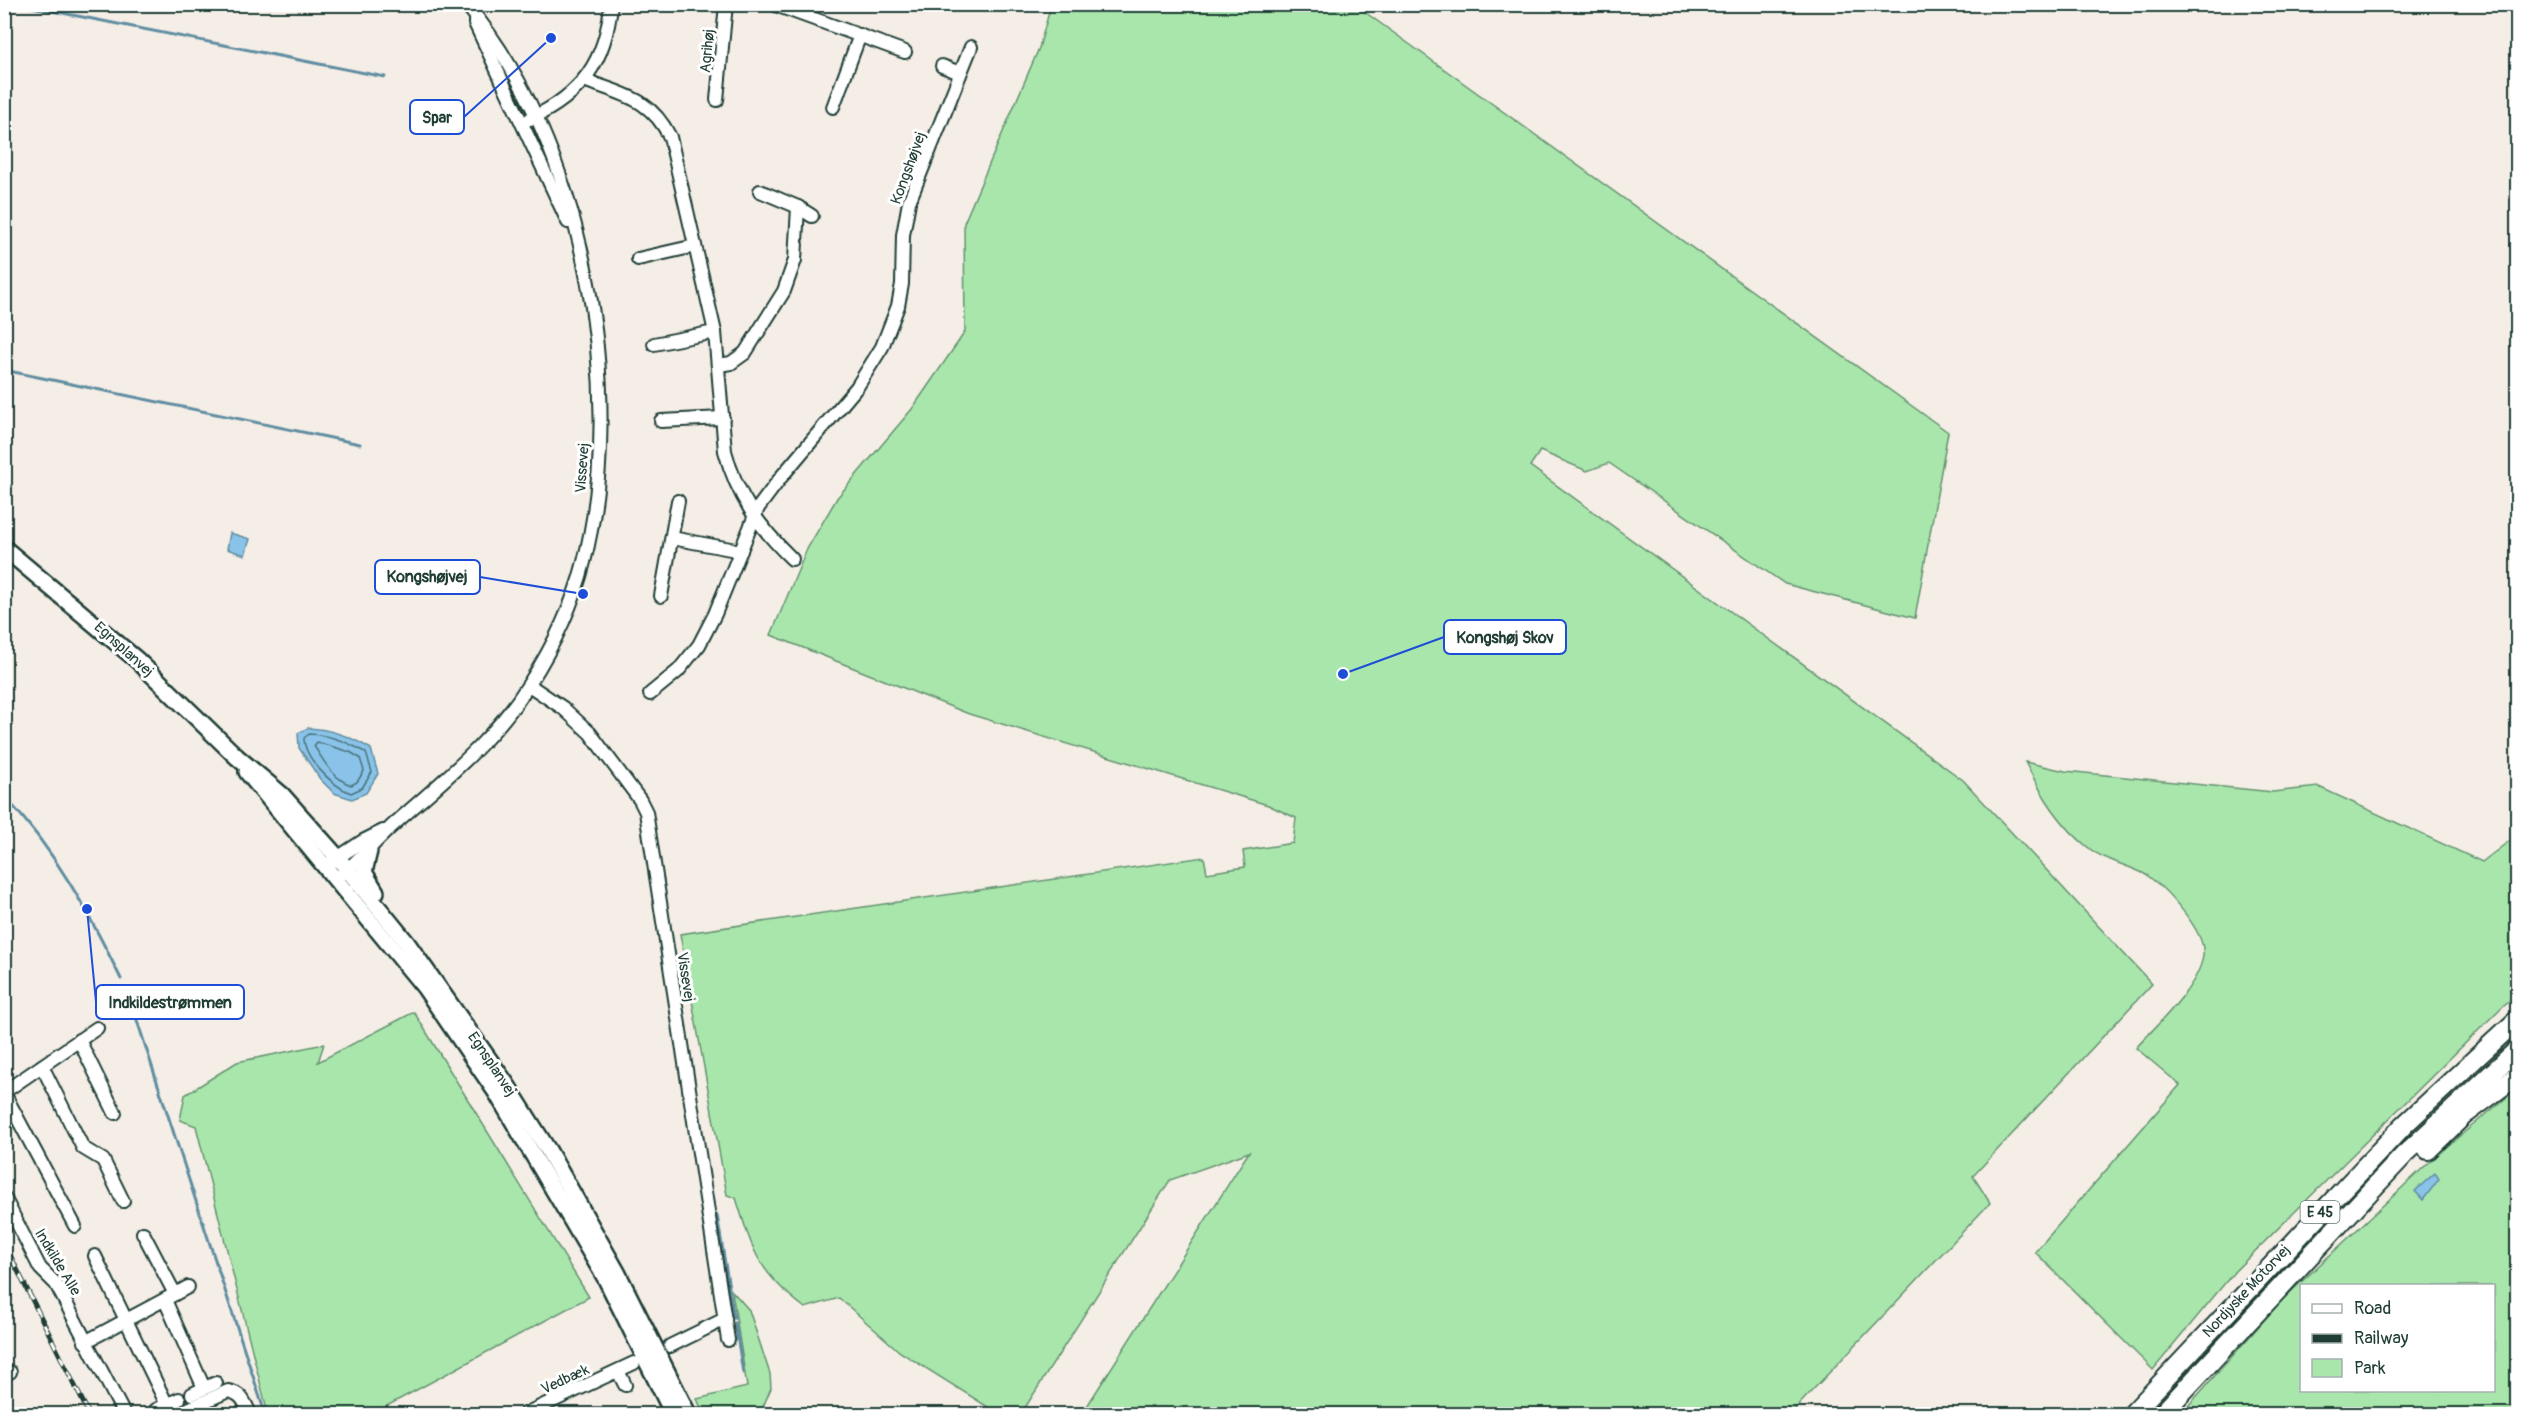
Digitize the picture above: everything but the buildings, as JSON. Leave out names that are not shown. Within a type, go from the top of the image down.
[{"type":"highway","name":"Nordjyske Motorvej","points":[[2132,1414],[2358,1173],[2517,1019]]},
{"type":"highway","name":"Nordjyske Motorvej","points":[[2162,1414],[2405,1154],[2517,1049]]},
{"type":"highway","points":[[2273,1294],[2463,1116],[2517,1074]]},
{"type":"main road","name":"Egnsplanvej","points":[[4,548],[137,660],[237,757],[282,795],[335,864],[335,880],[425,988],[496,1092],[596,1260],[673,1414]]},
{"type":"main road","name":"Egnsplanvej","points":[[237,757],[267,797],[335,864],[407,943],[501,1076],[548,1150],[623,1284],[688,1414]]},
{"type":"main road","points":[[369,851],[364,872],[407,943]]},
{"type":"street","name":"Vissevej","points":[[335,864],[369,851],[390,828],[481,746],[528,685],[563,621],[575,590],[588,543],[599,472],[599,372],[590,301],[566,190],[536,116],[490,32],[466,4]]},
{"type":"street","name":"Vissevej","points":[[466,4],[577,242]]},
{"type":"street","points":[[523,122],[574,92],[584,80],[600,54],[611,4]]},
{"type":"street","name":"Agrihøj","points":[[717,100],[726,4]]},
{"type":"street","points":[[773,4],[905,52]]},
{"type":"street","points":[[833,107],[860,36]]},
{"type":"street","name":"Kongshøjvej","points":[[650,694],[678,671],[699,645],[715,614],[753,517],[782,476],[873,365],[891,328],[902,284],[903,235],[909,202],[971,47]]},
{"type":"street","points":[[942,66],[960,74]]},
{"type":"street","points":[[584,80],[646,103],[662,121],[670,137],[715,332],[730,469],[753,517],[792,559]]},
{"type":"street","points":[[760,191],[798,207],[812,216]]},
{"type":"street","points":[[719,365],[731,363],[745,353],[784,291],[795,260],[798,207]]},
{"type":"street","points":[[638,259],[695,246]]},
{"type":"street","points":[[654,344],[715,332]]},
{"type":"street","points":[[661,421],[723,418]]},
{"type":"street","points":[[662,596],[678,501]]},
{"type":"street","points":[[672,538],[741,551]]},
{"type":"street","name":"Vissevej","points":[[528,685],[563,708],[590,733],[640,800],[646,812],[728,1340]]},
{"type":"street","name":"Vissevej","points":[[335,864],[363,841],[390,828]]},
{"type":"street","points":[[75,1226],[4,1092],[97,1028]]},
{"type":"street","points":[[79,1040],[115,1113]]},
{"type":"street","points":[[42,1066],[83,1148],[104,1160],[123,1201]]},
{"type":"street","name":"Indkilde Alle","points":[[4,1197],[40,1268],[56,1284],[124,1414]]},
{"type":"street","points":[[143,1233],[210,1386],[192,1394]]},
{"type":"street","points":[[95,1256],[167,1405]]},
{"type":"street","points":[[85,1342],[188,1287]]},
{"type":"street","points":[[670,1346],[725,1319]]},
{"type":"street","name":"Vedbæk","points":[[525,1414],[634,1363]]},
{"type":"street","points":[[618,1371],[625,1385]]},
{"type":"street","points":[[177,1414],[228,1391],[235,1392],[243,1398],[250,1414]]},
{"type":"green space","points":[[1051,5],[1355,5],[1948,432],[1915,618],[1785,584],[1609,463],[1587,471],[1540,451],[1530,466],[1963,780],[2152,984],[1973,1176],[1990,1203],[1790,1414],[1082,1414],[1249,1152],[1170,1180],[1021,1414],[999,1414],[900,1352],[839,1298],[805,1308],[767,1272],[747,1233],[736,1198],[727,1195],[680,934],[1204,857],[1207,873],[1245,867],[1243,851],[1293,843],[1296,818],[1268,805],[969,714],[771,635],[807,549],[837,498],[912,409],[965,332],[964,223],[1039,48]]},
{"type":"green space","points":[[2025,762],[2065,771],[2273,792],[2319,787],[2482,862],[2517,835],[2517,995],[2504,1005],[2235,1271],[2153,1370],[2035,1252],[2180,1085],[2136,1048],[2176,1005],[2193,981],[2200,968],[2203,946],[2199,935],[2184,912],[2156,882],[2141,872],[2096,853],[2079,840],[2045,798]]},
{"type":"green space","points":[[414,1012],[589,1297],[372,1414],[268,1414],[196,1126],[180,1120],[185,1095],[237,1062],[324,1044],[318,1062]]},
{"type":"green space","points":[[2517,1089],[2517,1414],[2181,1414],[2282,1300],[2439,1153]]},
{"type":"green space","points":[[732,1291],[749,1310],[770,1374],[771,1388],[760,1414],[704,1414],[697,1399],[747,1387]]},
{"type":"water","points":[[230,533],[250,539],[245,555],[227,549]]},
{"type":"water","points":[[308,728],[341,734],[371,749],[378,774],[366,793],[352,799],[334,793],[320,779],[299,748],[298,733]]},
{"type":"water","points":[[2435,1173],[2439,1179],[2423,1200],[2415,1191]]},
{"type":"waterway","points":[[17,4],[385,77]]},
{"type":"waterway","points":[[4,370],[360,444]]},
{"type":"waterway","points":[[4,796],[39,838],[70,883],[121,979]]},
{"type":"waterway","points":[[133,1008],[264,1410]]},
{"type":"waterway","points":[[717,1215],[734,1318]]},
{"type":"waterway","points":[[735,1323],[743,1373]]},
{"type":"railway","points":[[4,1243],[89,1414]]},
{"type":"place","name":"Spar","points":[[551,38]]},
{"type":"place","name":"Kongshøjvej","points":[[583,594]]},
{"type":"place","name":"Kongshøj Skov","points":[[1343,674]]},
{"type":"place","name":"Indkildestrømmen","points":[[87,909]]}]
